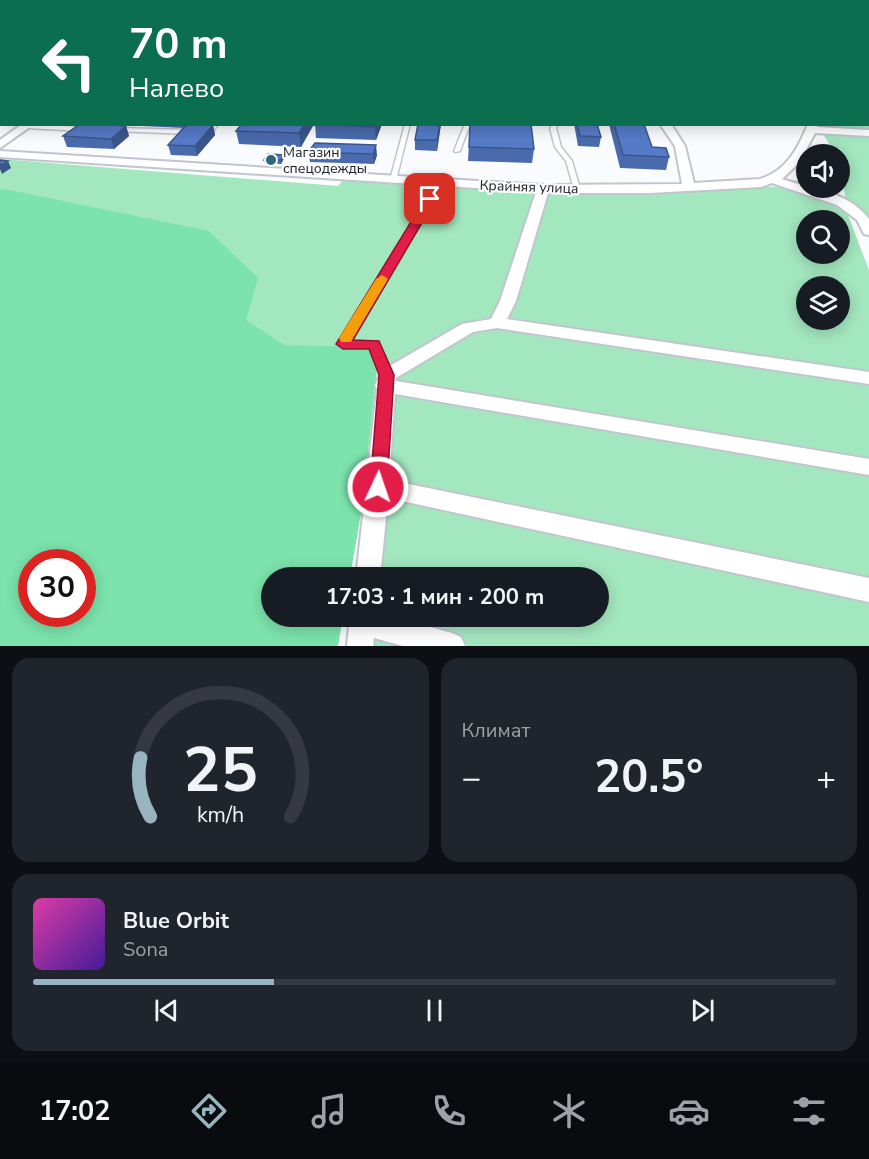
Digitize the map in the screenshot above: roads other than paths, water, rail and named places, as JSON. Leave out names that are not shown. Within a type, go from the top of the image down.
[{"type":"street","points":[[0,145],[26,126]]},
{"type":"street","points":[[666,126],[680,146],[689,186]]},
{"type":"street","points":[[869,134],[812,127],[803,151],[774,180],[831,198],[851,207],[862,216],[869,231]]},
{"type":"street","name":"Крайняя улица","points":[[0,154],[543,189],[651,189],[761,183],[774,180]]},
{"type":"street","points":[[497,323],[508,301],[543,189]]},
{"type":"street","points":[[385,380],[468,328],[497,323],[869,378]]},
{"type":"street","points":[[385,380],[869,466]]},
{"type":"street","points":[[369,567],[378,487],[385,380]]},
{"type":"street","points":[[378,487],[869,590]]},
{"type":"street","points":[[362,628],[452,646]]},
{"type":"lane","points":[[41,126],[94,130]]},
{"type":"lane","points":[[83,129],[87,126]]},
{"type":"lane","points":[[105,130],[183,133],[212,129],[214,126]]},
{"type":"lane","points":[[393,180],[407,126]]},
{"type":"lane","points":[[456,151],[467,126]]},
{"type":"lane","points":[[554,126],[553,128],[558,147],[569,161],[577,189]]},
{"type":"lane","points":[[385,380],[374,344],[343,344],[430,199],[437,183]]},
{"type":"place","name":"Магазин спецодежды","points":[[271,160]]}]
